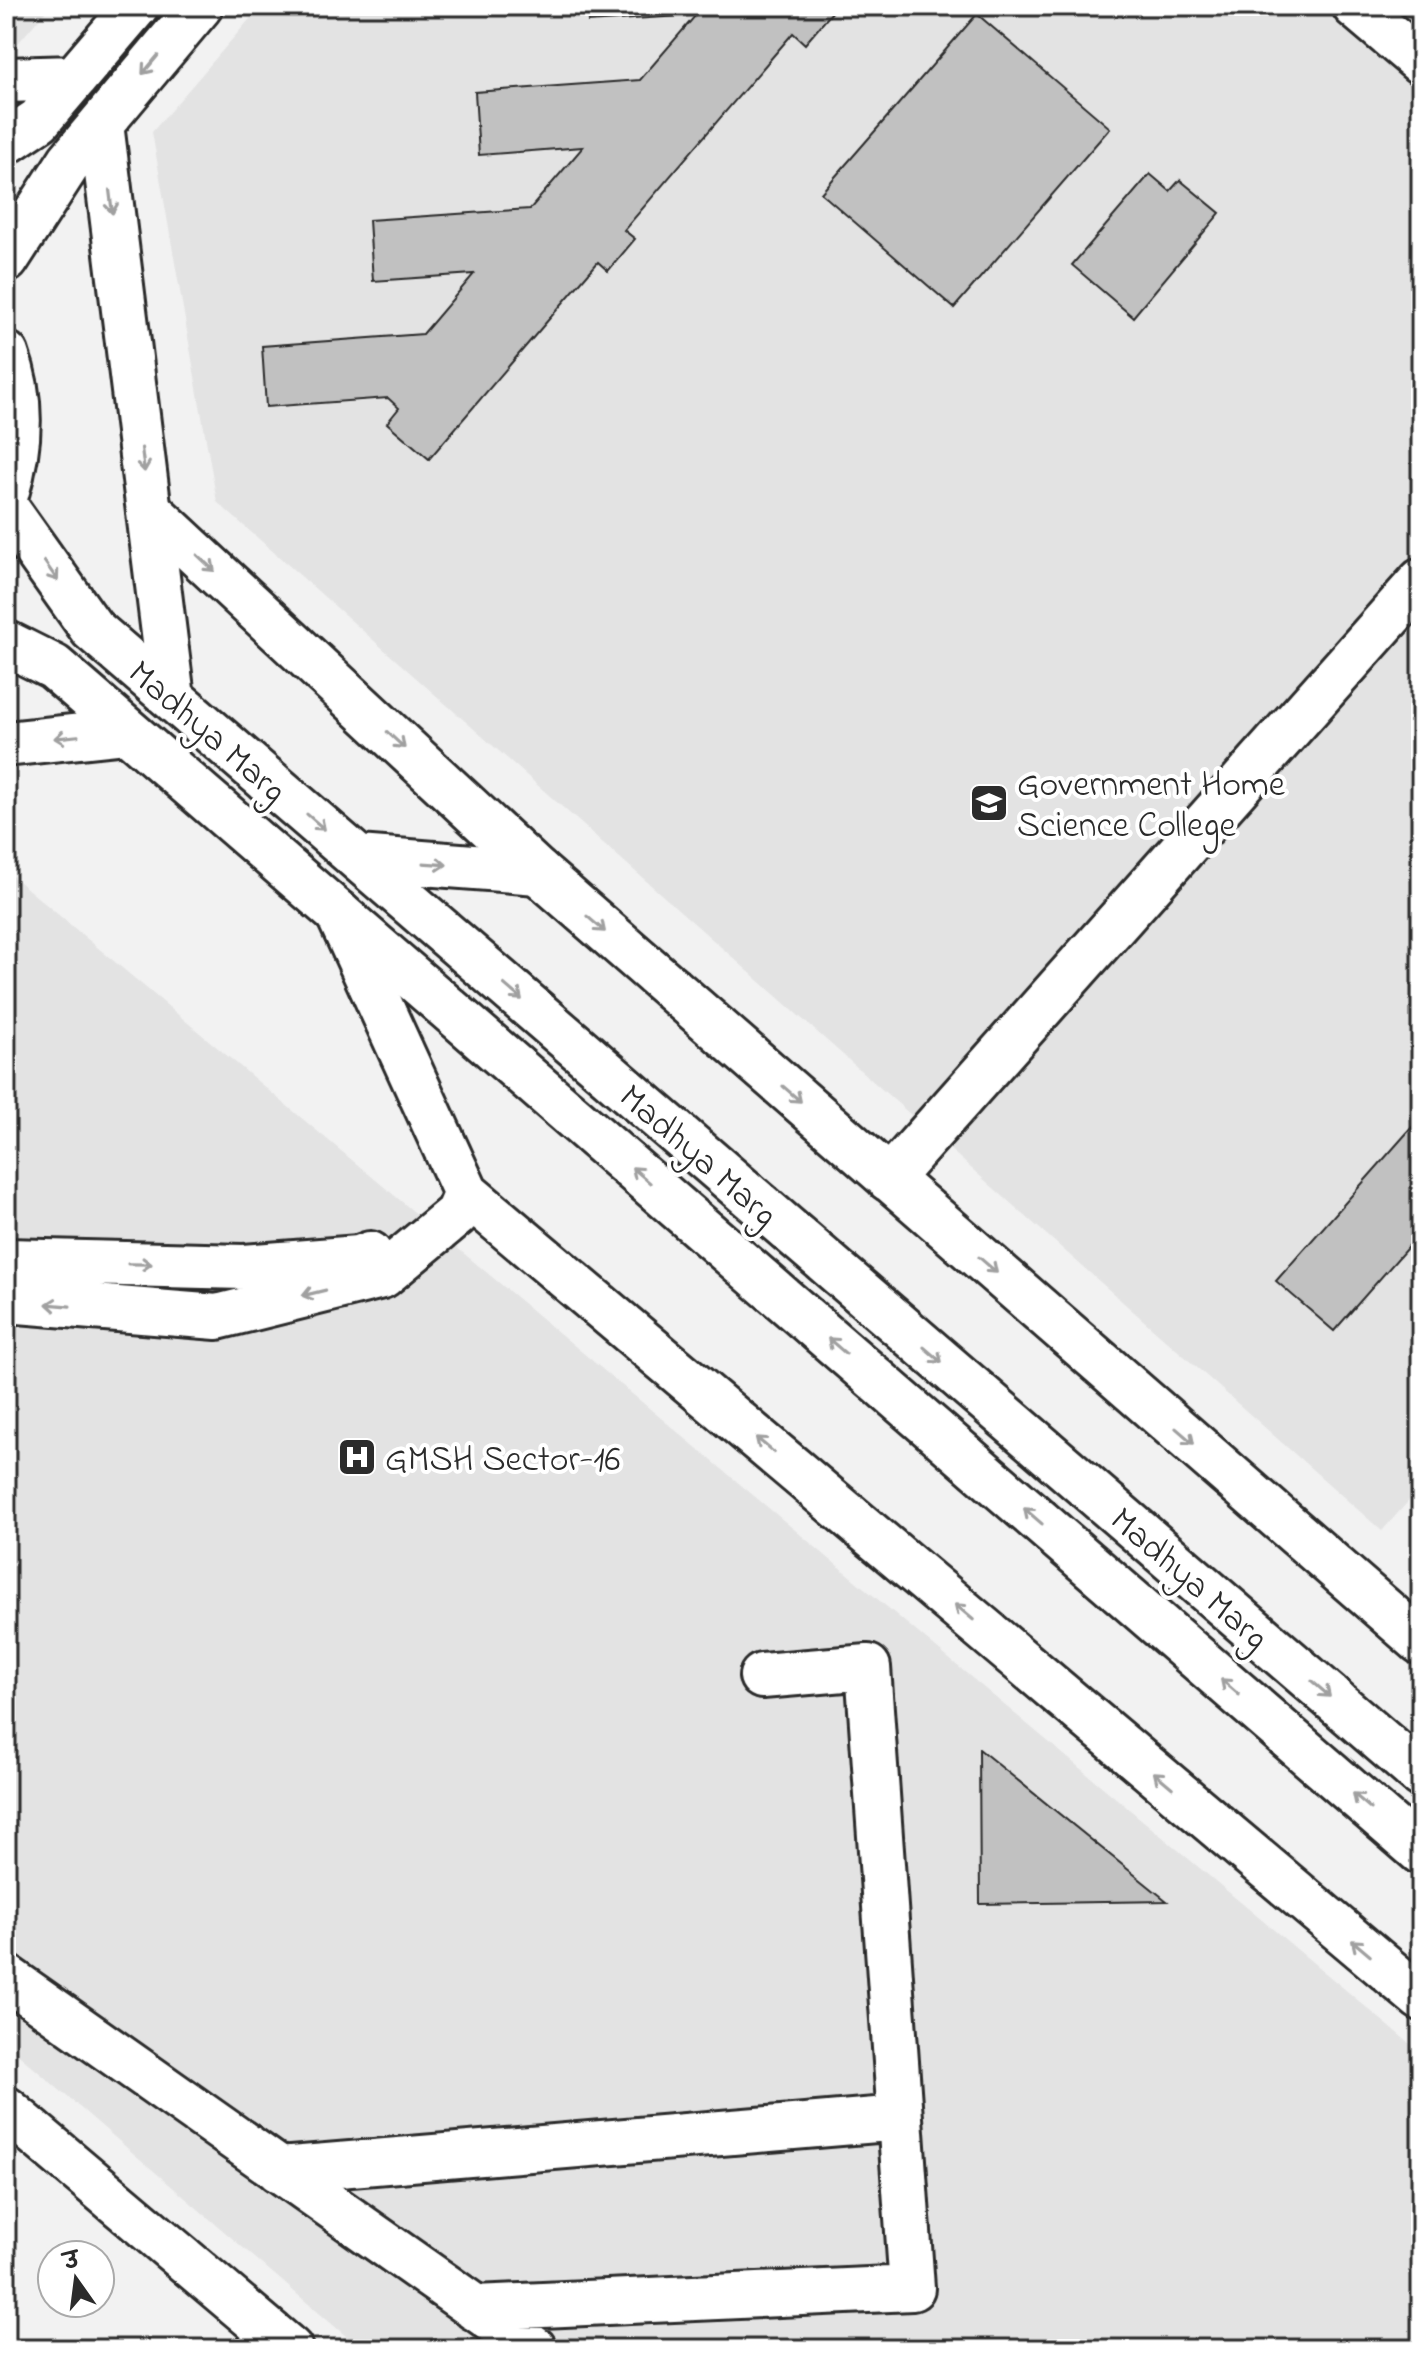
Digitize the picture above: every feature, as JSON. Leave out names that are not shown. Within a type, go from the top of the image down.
[{"type":"main road","points":[[6,142],[39,120],[136,6]]},
{"type":"main road","points":[[6,260],[70,161],[200,6]]},
{"type":"main road","points":[[1355,6],[1421,62]]},
{"type":"main road","points":[[6,80],[75,78]]},
{"type":"main road","points":[[101,124],[172,698]]},
{"type":"main road","points":[[6,354],[19,419],[16,462],[6,494]]},
{"type":"main road","name":"Madhya Marg","points":[[6,508],[92,629],[1421,1775]]},
{"type":"main road","points":[[149,510],[538,872],[1421,1642]]},
{"type":"main road","points":[[889,1179],[1421,581]]},
{"type":"main road","name":"Madhya Marg","points":[[6,643],[54,667],[1421,1852]]},
{"type":"main road","points":[[6,744],[127,731]]},
{"type":"main road","points":[[358,858],[538,872]]},
{"type":"main road","points":[[338,913],[466,1193],[1421,1998]]},
{"type":"main road","points":[[6,1261],[244,1267],[359,1258],[399,1243],[466,1193]]},
{"type":"main road","points":[[6,1300],[217,1317],[382,1276],[457,1214],[466,1193]]},
{"type":"main road","points":[[475,2308],[912,2288],[868,1667],[762,1676]]},
{"type":"main road","points":[[6,1977],[534,2349]]},
{"type":"main road","points":[[6,2109],[290,2349]]},
{"type":"main road","points":[[279,2170],[900,2118]]},
{"type":"shaded area","points":[[6,6],[50,6],[13,49],[6,49]]},
{"type":"shaded area","name":"Government Home Science College","points":[[261,6],[1421,6],[1421,1487],[1382,1531],[217,502],[152,132]]},
{"type":"shaded area","name":"GMSH Sector-16","points":[[6,871],[1421,2053],[1421,2349],[361,2349],[6,2044]]},
{"type":"building","points":[[587,6],[827,6],[833,11],[805,44],[793,33],[624,230],[635,239],[608,271],[598,262],[429,459],[387,423],[399,408],[388,398],[266,407],[262,346],[423,334],[474,274],[373,281],[369,220],[530,209],[583,147],[479,155],[475,92],[640,80],[696,15],[588,22]]},
{"type":"building","points":[[977,14],[1110,128],[954,308],[821,193]]},
{"type":"building","points":[[1150,174],[1170,191],[1180,180],[1220,213],[1133,317],[1072,265]]},
{"type":"building","points":[[1421,1117],[1421,1232],[1334,1331],[1276,1281]]},
{"type":"building","points":[[979,1749],[1167,1901],[980,1904]]},
{"type":"place","name":"Government Home Science College","points":[[989,803]]},
{"type":"place","name":"GMSH Sector-16","points":[[357,1457]]}]
